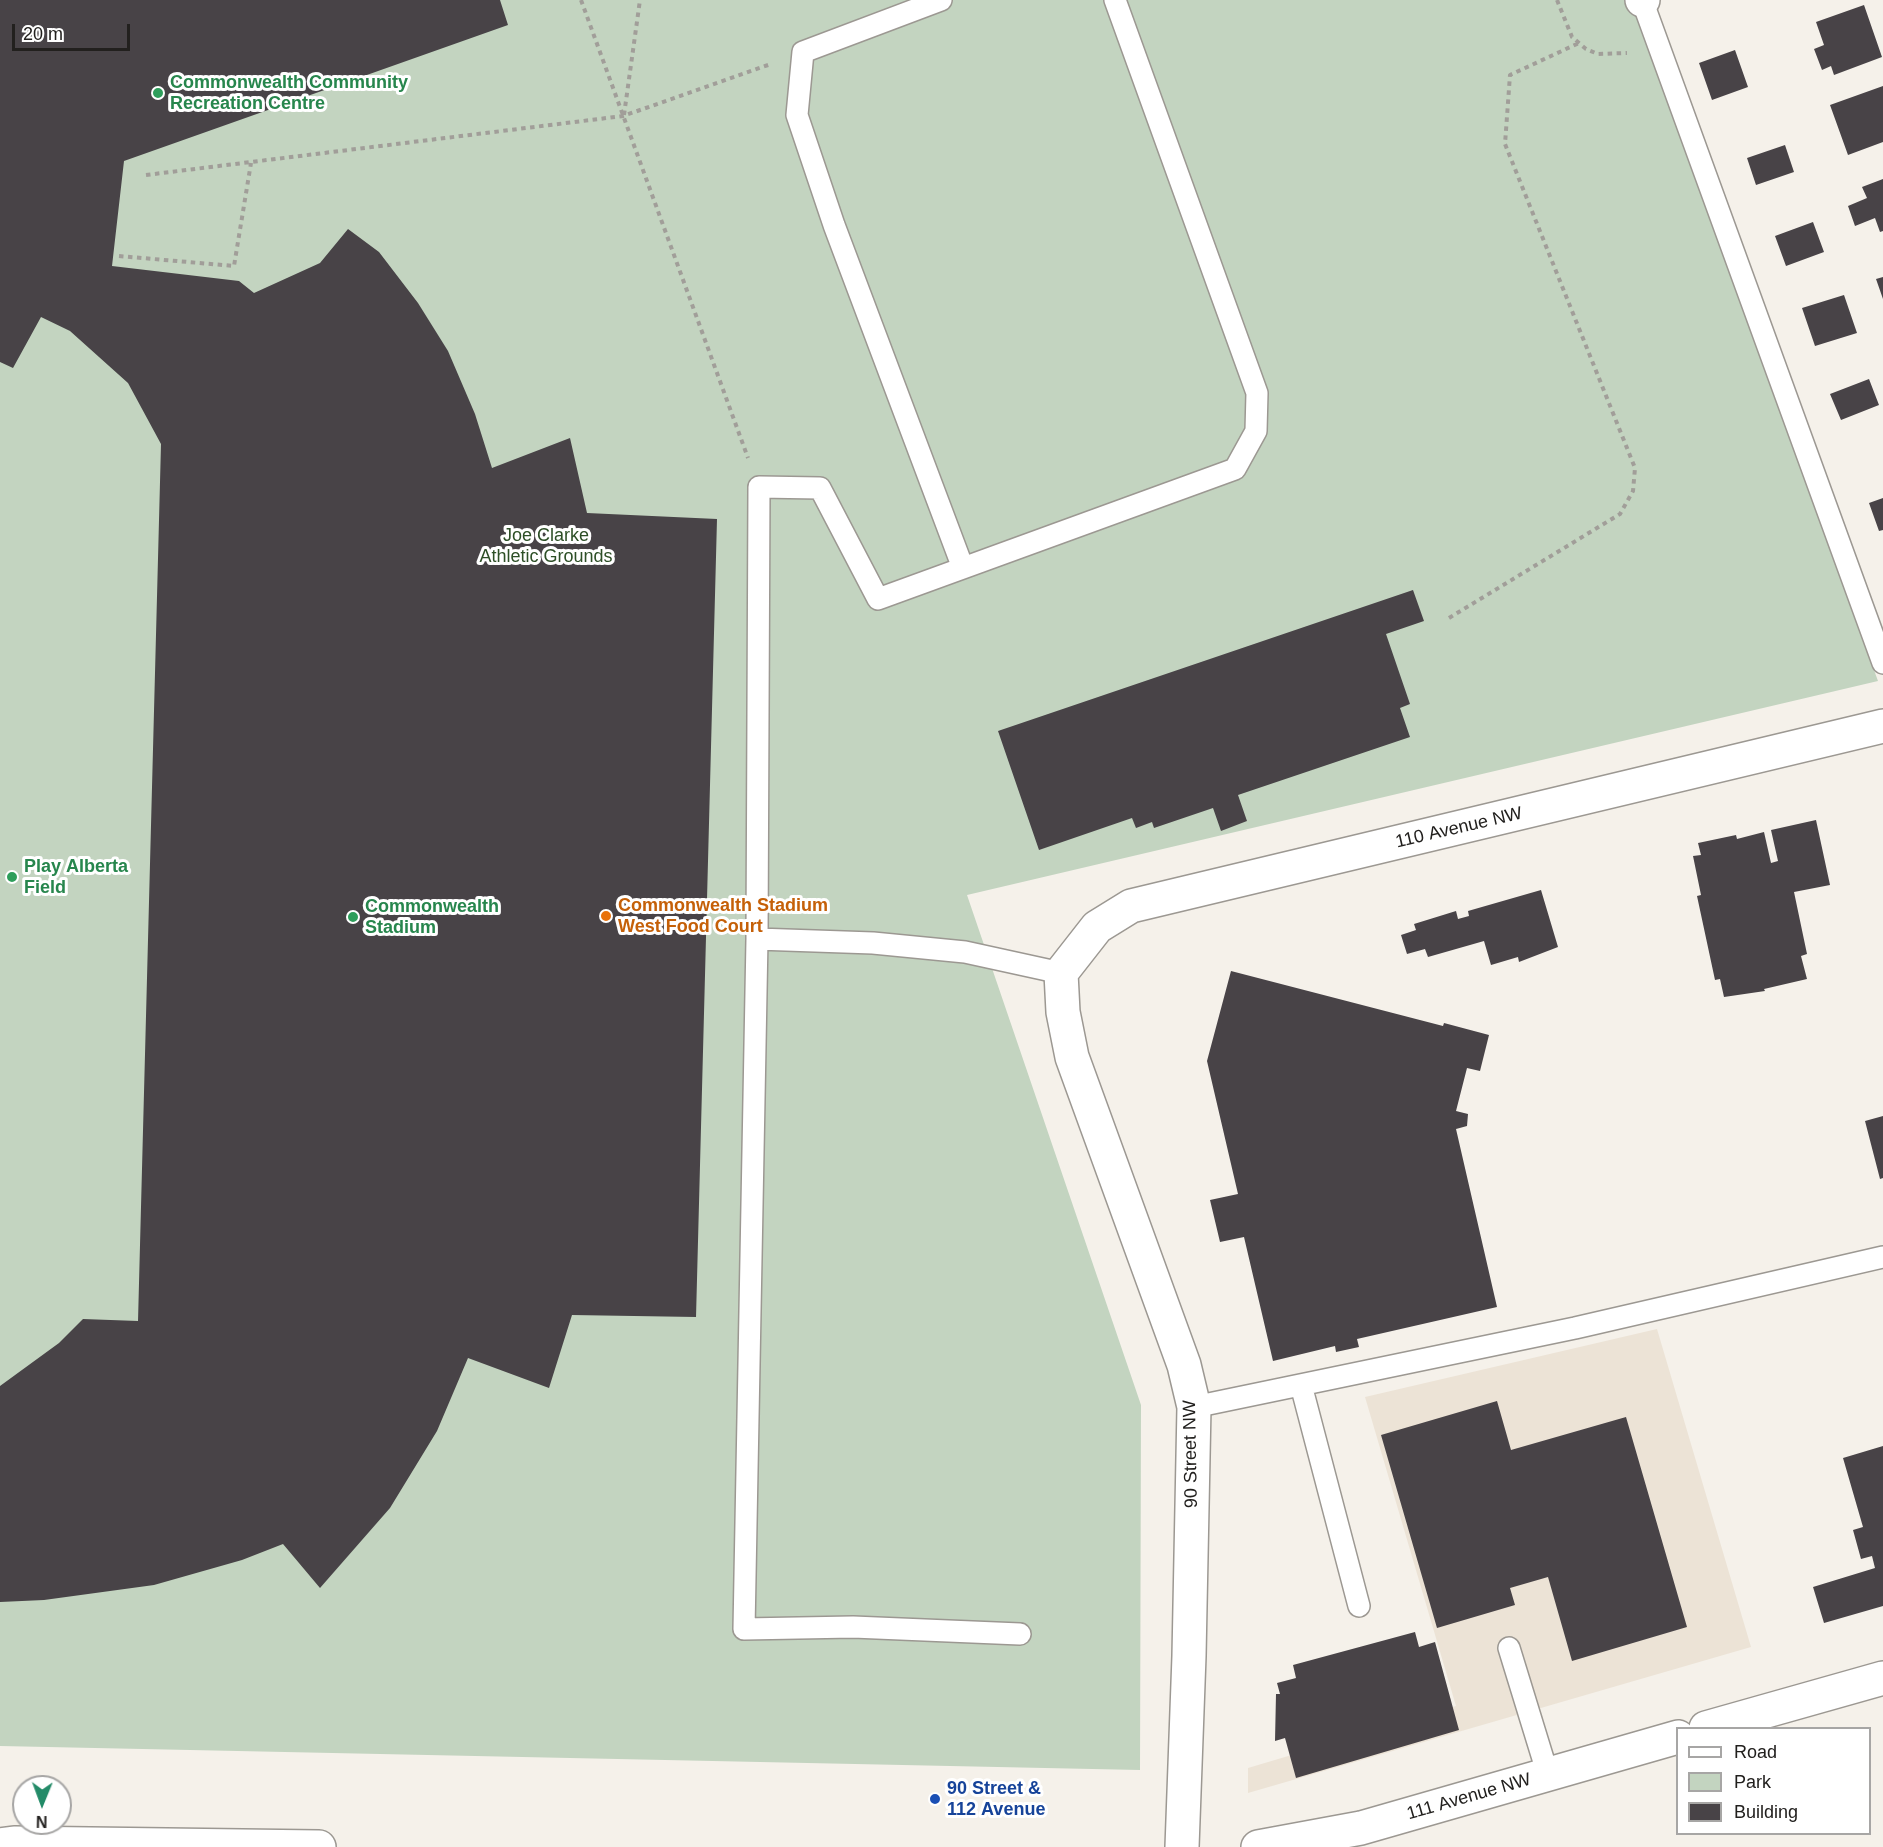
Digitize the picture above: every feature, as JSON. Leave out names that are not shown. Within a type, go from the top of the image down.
[{"type":"street","name":"110 Avenue NW","points":[[1061,973],[1097,927],[1131,906],[1883,726]]},
{"type":"street","name":"90 Street NW","points":[[1061,973],[1063,1012],[1072,1057],[1184,1365],[1194,1407],[1190,1656],[1182,1847]]},
{"type":"street","points":[[1710,1727],[1883,1678]]},
{"type":"street","name":"111 Avenue NW","points":[[1258,1847],[1361,1828],[1676,1737]]},
{"type":"street","points":[[7,1844],[319,1847]]},
{"type":"lane","points":[[940,0],[803,52],[797,115],[834,225],[963,568]]},
{"type":"lane","points":[[1020,1634],[853,1628],[744,1629],[757,939],[759,487],[820,488],[878,599],[1235,470],[1256,431],[1257,393],[1114,0]]},
{"type":"lane","points":[[1642,0],[1883,663]]},
{"type":"lane","points":[[757,939],[873,943],[965,952],[1061,973]]},
{"type":"lane","points":[[1194,1407],[1575,1328],[1883,1257]]},
{"type":"lane","points":[[1301,1385],[1359,1606]]},
{"type":"lane","points":[[1509,1648],[1548,1775]]},
{"type":"path","points":[[581,0],[759,487]]},
{"type":"path","points":[[623,116],[640,0]]},
{"type":"path","points":[[1557,0],[1572,37],[1598,54],[1621,55],[1657,43]]},
{"type":"path","points":[[1449,618],[1620,514],[1633,491],[1635,468],[1505,144],[1510,75],[1579,43]]},
{"type":"path","points":[[146,176],[623,116],[803,52]]},
{"type":"path","points":[[119,256],[234,266],[251,163]]},
{"type":"shaded area","points":[[1657,1329],[1751,1647],[1248,1793],[1248,1768],[1456,1706],[1365,1397]]},
{"type":"green space","name":"Joe Clarke Athletic Grounds","points":[[0,0],[1630,0],[1878,681],[967,895],[1141,1405],[1140,1770],[0,1746]]},
{"type":"building","name":"Commonwealth Stadium","points":[[0,0],[500,0],[508,25],[124,161],[112,266],[239,281],[254,293],[320,263],[348,229],[379,252],[418,303],[448,351],[475,414],[492,468],[570,438],[587,513],[717,519],[696,1317],[572,1315],[549,1388],[468,1358],[437,1431],[390,1508],[320,1588],[283,1544],[242,1560],[154,1585],[44,1600],[0,1602],[0,1386],[59,1343],[83,1319],[138,1321],[161,444],[128,383],[70,331],[41,317],[13,368],[0,362]]},
{"type":"building","points":[[1864,5],[1882,57],[1834,75],[1831,66],[1822,70],[1814,49],[1824,45],[1816,22]]},
{"type":"building","points":[[1735,50],[1748,87],[1712,100],[1699,63]]},
{"type":"building","points":[[1883,86],[1883,142],[1848,155],[1830,105]]},
{"type":"building","points":[[1785,145],[1794,172],[1756,185],[1747,158]]},
{"type":"building","points":[[1883,179],[1883,231],[1880,232],[1875,218],[1855,226],[1848,206],[1867,198],[1862,187]]},
{"type":"building","points":[[1813,222],[1824,252],[1786,266],[1775,236]]},
{"type":"building","points":[[1883,277],[1883,299],[1876,279]]},
{"type":"building","points":[[1844,295],[1857,333],[1815,346],[1802,308]]},
{"type":"building","points":[[1869,379],[1879,405],[1841,420],[1830,394]]},
{"type":"building","points":[[1883,498],[1883,530],[1879,531],[1869,503]]},
{"type":"building","points":[[1413,590],[1424,621],[1386,634],[1410,704],[1400,708],[1410,737],[1238,795],[1247,821],[1221,831],[1213,808],[1154,828],[1152,822],[1136,828],[1132,818],[1039,850],[998,731]]},
{"type":"building","points":[[1816,820],[1830,885],[1794,892],[1807,954],[1801,956],[1807,979],[1764,989],[1765,991],[1724,997],[1720,979],[1715,980],[1697,896],[1701,895],[1693,856],[1701,855],[1698,843],[1736,835],[1737,839],[1764,832],[1771,863],[1778,861],[1771,830]]},
{"type":"building","points":[[1541,890],[1558,947],[1519,962],[1518,957],[1491,965],[1484,941],[1428,957],[1425,949],[1407,954],[1401,935],[1416,930],[1414,924],[1456,911],[1458,919],[1469,916],[1468,911]]},
{"type":"building","points":[[1231,971],[1443,1026],[1444,1023],[1489,1035],[1480,1071],[1467,1068],[1456,1111],[1468,1114],[1467,1126],[1456,1129],[1497,1307],[1357,1339],[1359,1347],[1336,1352],[1335,1346],[1273,1361],[1244,1237],[1220,1242],[1210,1200],[1238,1194],[1207,1061]]},
{"type":"building","points":[[1883,1116],[1883,1178],[1880,1179],[1865,1121]]},
{"type":"building","points":[[1497,1401],[1511,1450],[1626,1417],[1687,1627],[1572,1661],[1548,1577],[1510,1588],[1515,1605],[1437,1628],[1381,1435]]},
{"type":"building","points":[[1883,1446],[1883,1606],[1824,1623],[1813,1587],[1875,1568],[1872,1556],[1861,1559],[1853,1530],[1863,1527],[1843,1458]]},
{"type":"building","points":[[1415,1632],[1419,1647],[1435,1642],[1459,1730],[1296,1778],[1285,1738],[1275,1741],[1276,1694],[1280,1694],[1277,1683],[1296,1678],[1293,1665]]},
{"type":"place","name":"Commonwealth Community Recreation Centre","points":[[158,93]]},
{"type":"place","name":"Play Alberta Field","points":[[12,877]]},
{"type":"place","name":"Commonwealth Stadium West Food Court","points":[[606,916]]},
{"type":"place","name":"Commonwealth Stadium","points":[[353,917]]},
{"type":"place","name":"90 Street & 112 Avenue","points":[[935,1799]]}]
